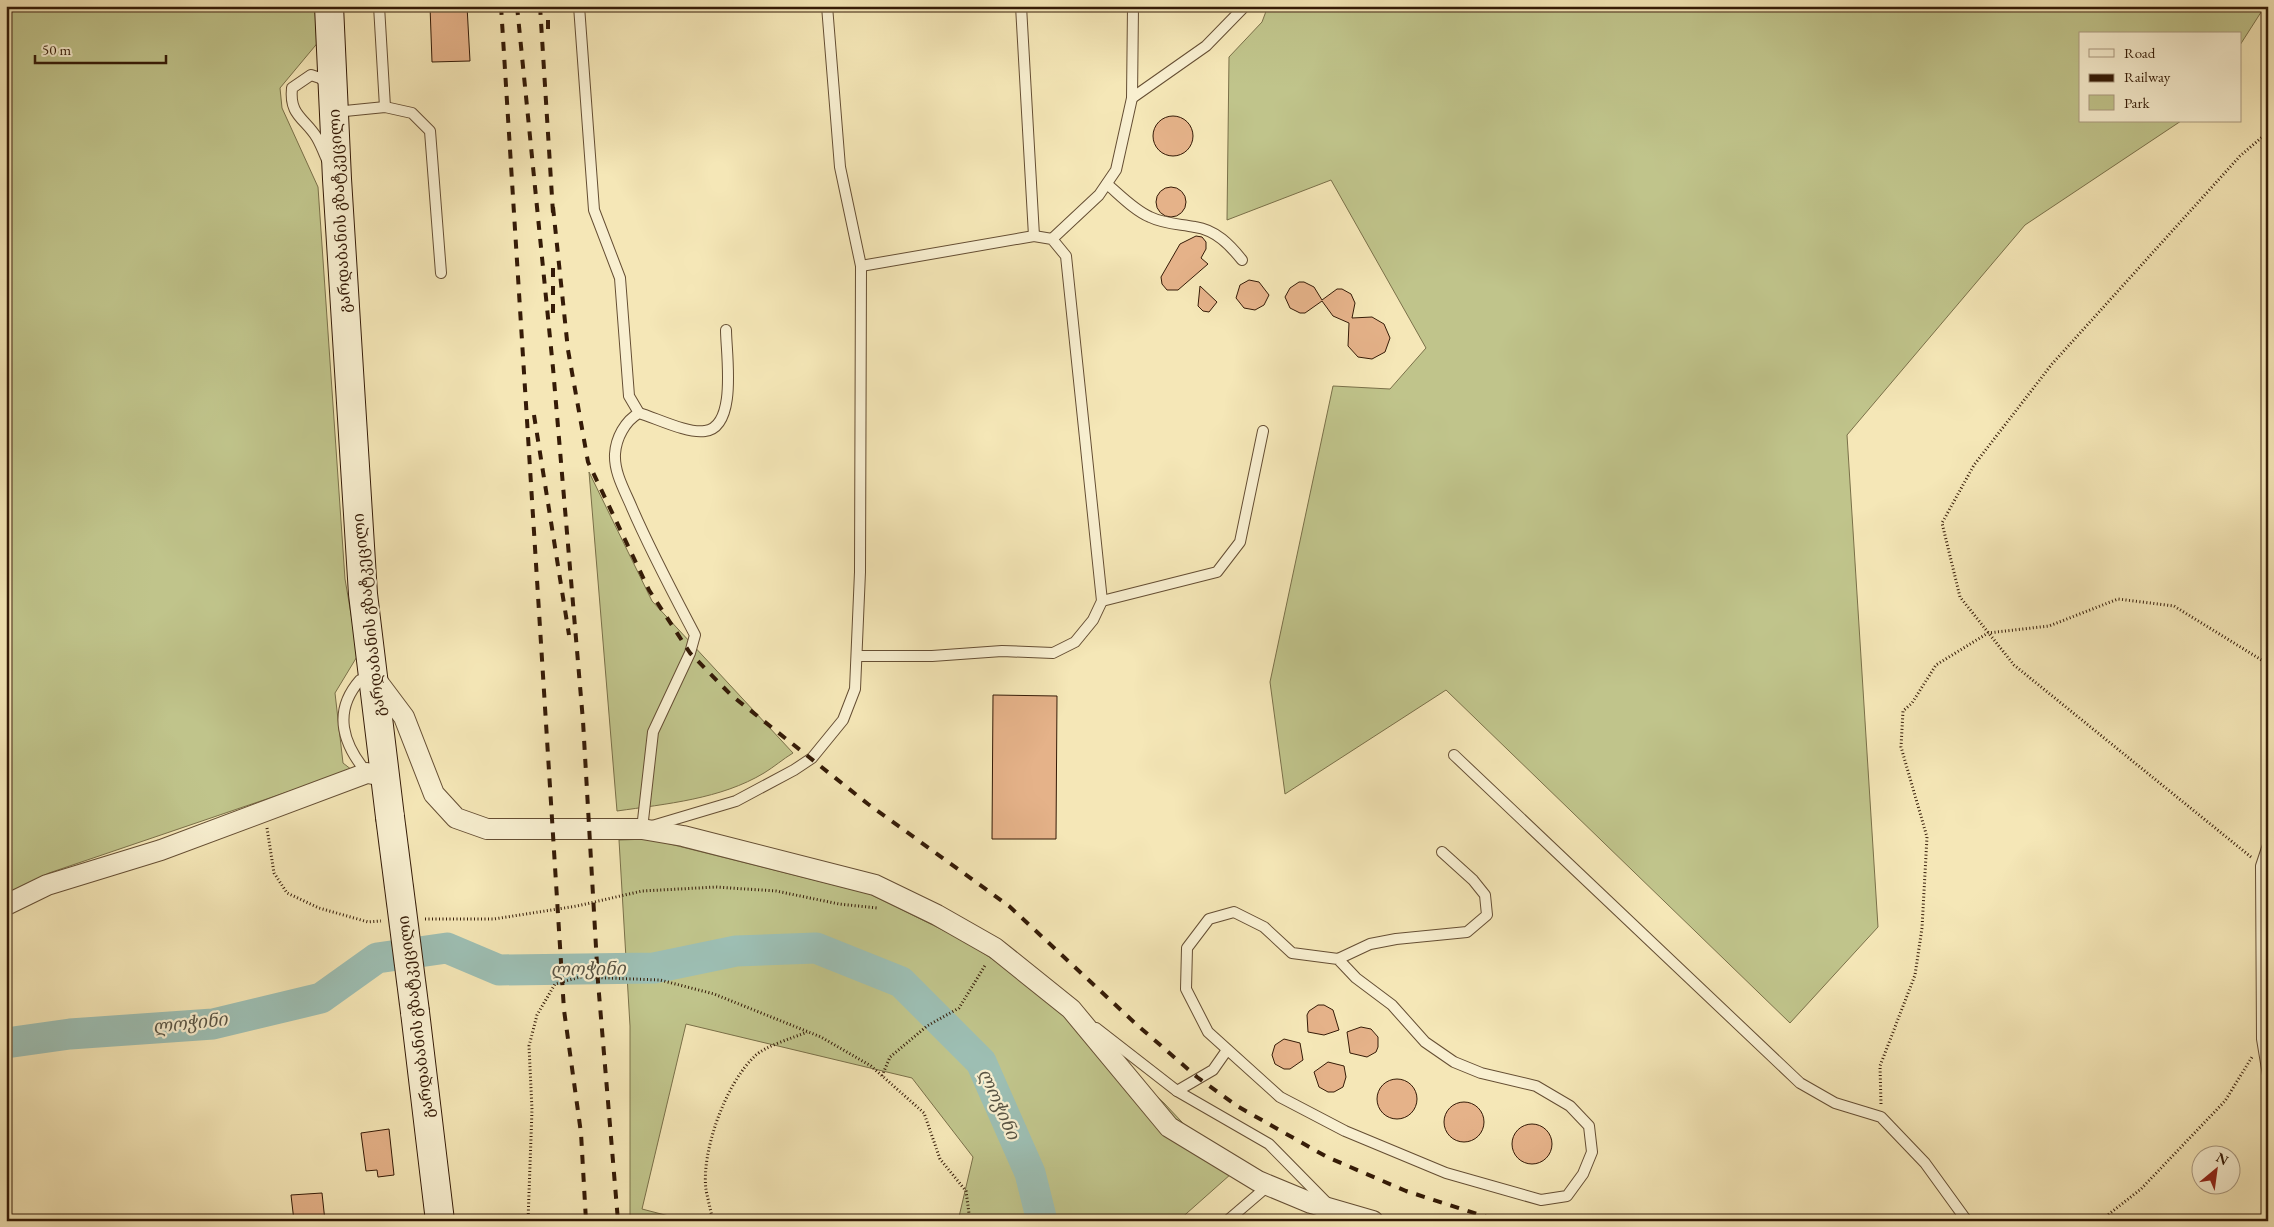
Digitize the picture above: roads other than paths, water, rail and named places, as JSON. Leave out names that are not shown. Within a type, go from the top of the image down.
[{"type":"main road","name":"გარდაბანის გზატკეცილი","points":[[329,6],[337,179],[362,594],[374,677],[376,775],[390,817],[416,1012],[440,1221]]},
{"type":"street","points":[[374,677],[404,716],[434,794],[456,818],[487,829],[642,829],[683,836],[875,885],[937,914],[995,948],[1071,1009],[1169,1127],[1270,1185],[1311,1203],[1373,1221]]},
{"type":"street","points":[[6,905],[47,885],[161,850],[264,812],[376,775]]},
{"type":"lane","points":[[379,6],[385,107]]},
{"type":"lane","points":[[579,6],[594,210],[620,278],[629,396],[639,413],[692,431],[705,432],[715,428],[723,417],[728,403],[726,330]]},
{"type":"lane","points":[[639,413],[629,419],[617,441],[615,455],[616,472],[649,548],[695,636],[690,653],[653,732],[642,829],[736,801],[794,770],[812,758],[843,720],[855,689],[860,572],[861,266],[840,167],[827,6]]},
{"type":"lane","points":[[1021,6],[1034,236]]},
{"type":"lane","points":[[1052,239],[1099,195],[1116,170],[1132,98],[1133,6]]},
{"type":"lane","points":[[1132,98],[1206,46],[1245,6]]},
{"type":"lane","points":[[337,179],[316,137],[295,112],[291,100],[292,88],[311,75],[320,78],[333,100],[385,107],[412,113],[430,131],[441,273]]},
{"type":"lane","points":[[1106,184],[1149,217],[1174,225],[1197,227],[1214,233],[1232,247],[1242,260]]},
{"type":"lane","points":[[856,656],[932,656],[1002,652],[1054,653],[1075,642],[1093,620],[1102,601],[1066,256],[1052,239],[1034,236],[861,266]]},
{"type":"lane","points":[[1102,601],[1217,572],[1240,542],[1263,432]]},
{"type":"lane","points":[[374,677],[360,680],[353,687],[343,715],[344,732],[352,756],[376,775]]},
{"type":"lane","points":[[1454,755],[1800,1083],[1835,1103],[1881,1117],[1925,1164],[1967,1221]]},
{"type":"lane","points":[[2268,845],[2262,866],[2262,1039],[2268,1075]]},
{"type":"lane","points":[[1338,959],[1356,978],[1392,1005],[1425,1042],[1454,1062],[1481,1073],[1536,1086],[1570,1106],[1588,1126],[1592,1152],[1583,1174],[1566,1196],[1541,1200],[1446,1173],[1345,1131],[1280,1097],[1208,1032],[1186,989],[1187,948],[1209,919],[1234,912],[1264,927],[1292,953],[1338,959],[1370,944],[1396,938],[1467,932],[1487,915],[1485,895],[1473,880],[1442,852]]},
{"type":"lane","points":[[1071,1009],[1177,1091],[1268,1144],[1334,1210]]},
{"type":"lane","points":[[1177,1091],[1197,1077],[1212,1070],[1227,1050]]},
{"type":"lane","points":[[1227,1221],[1270,1185]]},
{"type":"waterway","name":"ლოჭინი","points":[[6,1043],[70,1034],[213,1024],[321,998],[377,958],[447,948],[499,970],[654,968],[736,951],[816,948],[901,982],[981,1062],[1030,1173],[1042,1221]]},
{"type":"railway","points":[[501,6],[564,1010],[581,1133],[586,1221]]},
{"type":"railway","points":[[517,6],[553,368],[583,721],[598,982],[618,1221]]},
{"type":"railway","points":[[540,6],[553,213]]},
{"type":"railway","points":[[548,6],[548,29]]},
{"type":"railway","points":[[553,207],[568,350],[588,462],[649,590],[690,653],[731,695],[868,804],[1009,906],[1136,1024],[1197,1077],[1237,1106],[1327,1157],[1406,1191],[1499,1221]]},
{"type":"railway","points":[[553,266],[553,313]]},
{"type":"railway","points":[[534,415],[569,635]]}]
